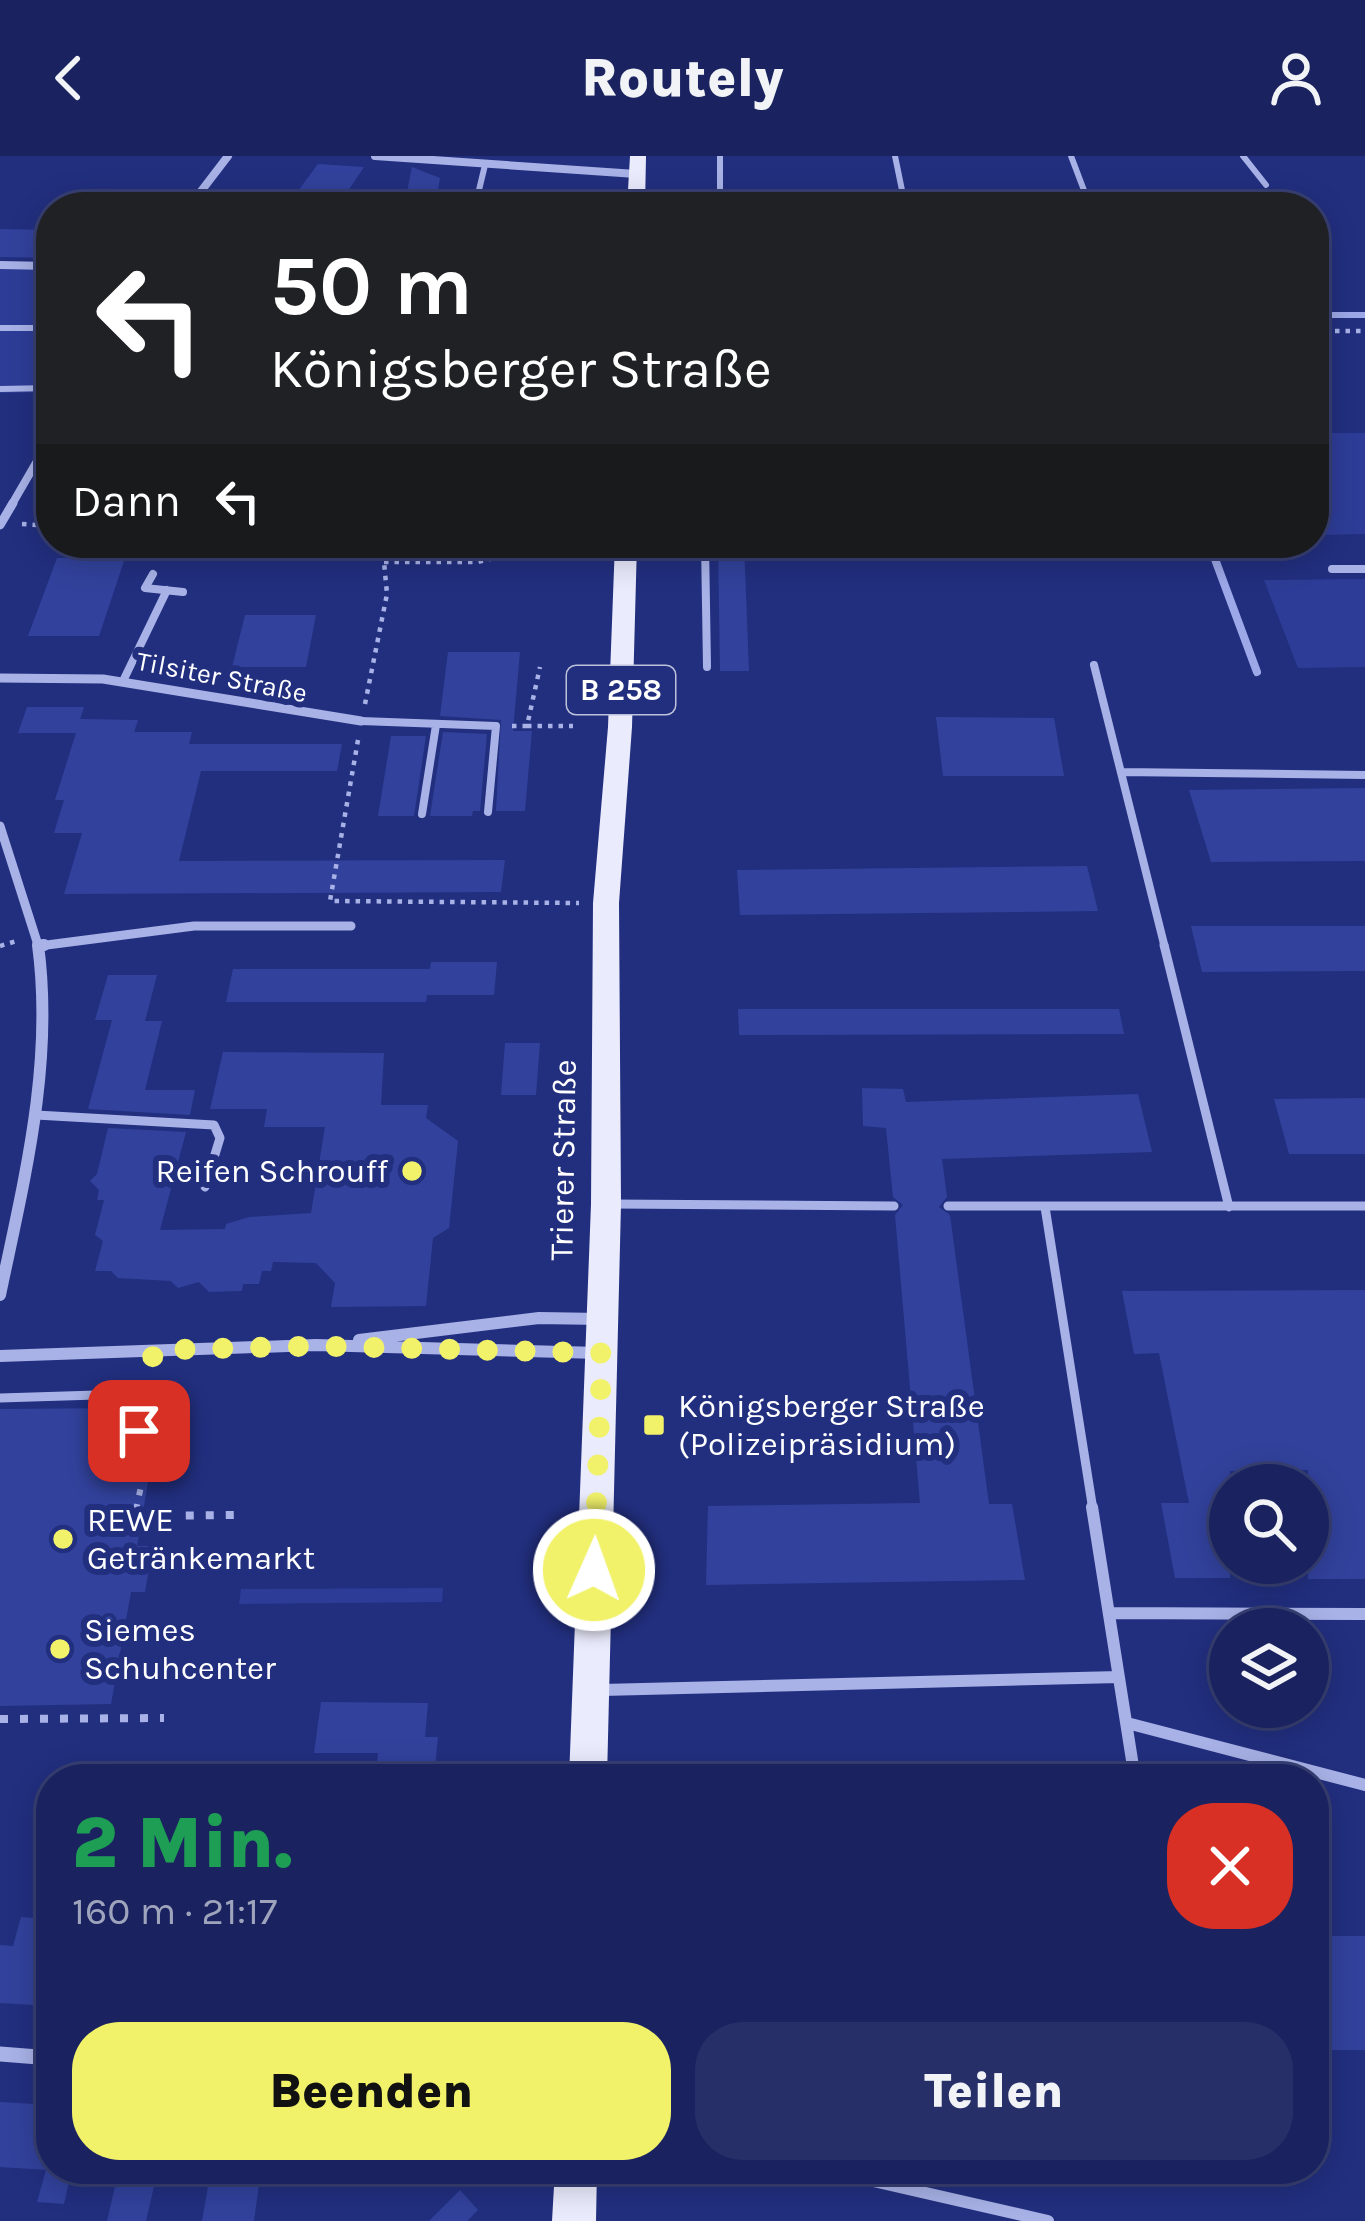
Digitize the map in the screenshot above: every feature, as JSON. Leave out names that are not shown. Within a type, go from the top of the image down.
[{"type":"main road","name":"Trierer Straße","points":[[588,1764],[606,1204],[606,903],[620,727],[626,558]]},
{"type":"main road","points":[[574,2221],[575,2184]]},
{"type":"street","points":[[200,192],[228,156]]},
{"type":"street","points":[[375,156],[485,165],[637,165]]},
{"type":"street","points":[[0,265],[36,266]]},
{"type":"street","points":[[0,525],[36,463]]},
{"type":"street","name":"Tilsiter Straße","points":[[0,678],[49,672],[124,679],[257,708],[362,721]]},
{"type":"street","points":[[0,826],[39,946],[42,1046],[36,1115],[0,1295]]},
{"type":"street","points":[[39,946],[173,926],[304,922],[351,926]]},
{"type":"street","points":[[316,1346],[538,1318],[602,1336]]},
{"type":"street","points":[[0,1356],[602,1336]]},
{"type":"street","points":[[0,2054],[36,2057]]},
{"type":"lane","points":[[720,156],[720,192]]},
{"type":"lane","points":[[895,156],[902,192]]},
{"type":"lane","points":[[1071,156],[1084,192]]},
{"type":"lane","points":[[1243,156],[1267,185]]},
{"type":"lane","points":[[482,192],[485,165]]},
{"type":"lane","points":[[0,328],[36,328]]},
{"type":"lane","points":[[0,389],[36,388]]},
{"type":"lane","points":[[705,558],[707,667]]},
{"type":"lane","points":[[1332,569],[1365,568]]},
{"type":"lane","points":[[153,574],[145,588],[183,592]]},
{"type":"lane","points":[[124,679],[167,590]]},
{"type":"lane","points":[[1094,665],[1229,1207]]},
{"type":"lane","name":"Tilsiter Straße","points":[[362,721],[496,726]]},
{"type":"lane","points":[[422,814],[436,725]]},
{"type":"lane","points":[[488,812],[496,726]]},
{"type":"lane","points":[[1121,772],[1365,775]]},
{"type":"lane","points":[[36,1115],[214,1125],[220,1138],[205,1187]]},
{"type":"lane","points":[[606,1204],[894,1206]]},
{"type":"lane","points":[[948,1206],[1365,1206]]},
{"type":"lane","points":[[1046,1207],[1133,1764]]},
{"type":"lane","points":[[0,1398],[129,1394]]},
{"type":"lane","points":[[1109,1613],[1365,1615]]},
{"type":"lane","points":[[590,1691],[1119,1677]]},
{"type":"lane","points":[[1127,1723],[1284,1764]]},
{"type":"lane","points":[[1329,1776],[1365,1785]]},
{"type":"lane","points":[[886,2184],[1048,2221]]},
{"type":"path","points":[[1329,331],[1365,331]]},
{"type":"path","points":[[354,558],[478,562],[494,558]]},
{"type":"path","points":[[385,560],[387,594]]},
{"type":"path","points":[[527,726],[540,667]]},
{"type":"path","points":[[496,726],[572,726]]},
{"type":"path","points":[[154,1350],[134,1461],[144,1472],[135,1516],[238,1515]]},
{"type":"path","points":[[0,1719],[164,1718]]},
{"type":"shaded area","points":[[0,268],[36,269],[36,392],[0,393]]},
{"type":"shaded area","points":[[1329,433],[1365,433],[1365,534],[1329,535]]},
{"type":"shaded area","points":[[1365,579],[1365,667],[1298,668],[1264,580]]},
{"type":"shaded area","points":[[443,1588],[442,1602],[239,1604],[241,1589]]},
{"type":"building","points":[[318,164],[364,167],[347,192],[297,192]]},
{"type":"building","points":[[412,167],[440,178],[438,192],[407,192]]},
{"type":"building","points":[[0,229],[36,230],[36,258],[0,257]]},
{"type":"building","points":[[57,558],[125,558],[99,636],[28,636]]},
{"type":"building","points":[[718,558],[745,558],[749,671],[720,671]]},
{"type":"building","points":[[245,615],[316,615],[306,667],[232,667]]},
{"type":"building","points":[[448,652],[520,652],[513,731],[532,731],[525,811],[496,811],[501,720],[440,716]]},
{"type":"building","points":[[27,707],[84,707],[80,719],[138,720],[134,732],[192,732],[189,744],[342,744],[337,771],[201,771],[179,861],[505,860],[501,892],[64,894],[82,833],[54,833],[64,800],[55,800],[76,733],[18,733]]},
{"type":"building","points":[[936,717],[1054,718],[1064,776],[943,776]]},
{"type":"building","points":[[443,732],[487,734],[480,811],[473,811],[472,816],[430,816]]},
{"type":"building","points":[[391,736],[426,736],[414,816],[378,816]]},
{"type":"building","points":[[1365,788],[1365,861],[1211,862],[1189,790]]},
{"type":"building","points":[[1087,866],[1098,911],[740,915],[737,870]]},
{"type":"building","points":[[1191,926],[1365,926],[1365,971],[1202,972]]},
{"type":"building","points":[[431,962],[497,962],[494,995],[427,995],[426,1002],[226,1002],[233,969],[430,969]]},
{"type":"building","points":[[108,975],[157,975],[145,1021],[162,1021],[145,1090],[195,1090],[190,1115],[88,1109],[112,1020],[95,1020]]},
{"type":"building","points":[[738,1009],[1119,1009],[1124,1034],[739,1035]]},
{"type":"building","points":[[505,1043],[540,1043],[536,1095],[501,1095]]},
{"type":"building","points":[[223,1052],[384,1053],[381,1105],[428,1105],[426,1118],[458,1141],[449,1228],[433,1238],[426,1306],[331,1307],[335,1283],[316,1263],[273,1262],[271,1271],[262,1271],[259,1284],[243,1284],[242,1291],[209,1292],[199,1282],[178,1288],[171,1281],[118,1278],[111,1271],[95,1271],[103,1241],[95,1235],[104,1200],[97,1200],[99,1190],[90,1181],[97,1174],[108,1128],[186,1132],[160,1230],[225,1229],[226,1224],[249,1217],[311,1213],[325,1127],[264,1127],[267,1109],[210,1109]]},
{"type":"building","points":[[862,1088],[903,1089],[906,1102],[1138,1094],[1152,1152],[942,1159],[947,1197],[939,1207],[950,1215],[989,1504],[1012,1504],[1025,1580],[706,1585],[708,1506],[920,1503],[895,1215],[903,1205],[893,1197],[886,1128],[863,1126]]},
{"type":"building","points":[[1365,1098],[1365,1154],[1289,1154],[1274,1099]]},
{"type":"building","points":[[1365,1290],[1365,1579],[1329,1579],[1329,1464],[1209,1464],[1209,1578],[1175,1578],[1161,1503],[1189,1503],[1159,1353],[1134,1354],[1122,1291]]},
{"type":"building","points":[[127,1408],[122,1432],[150,1471],[137,1546],[153,1546],[145,1592],[131,1592],[111,1704],[0,1706],[0,1409]]},
{"type":"building","points":[[321,1702],[428,1703],[425,1737],[438,1737],[435,1764],[377,1764],[378,1753],[314,1753]]},
{"type":"building","points":[[21,1917],[36,1918],[36,2005],[0,2003],[0,1945],[13,1946]]},
{"type":"building","points":[[1329,1936],[1365,1936],[1365,2050],[1329,2050]]},
{"type":"building","points":[[0,2102],[36,2104],[36,2169],[0,2167]]},
{"type":"building","points":[[42,2184],[69,2184],[64,2204],[37,2202]]},
{"type":"building","points":[[116,2184],[155,2184],[146,2221],[107,2221]]},
{"type":"building","points":[[208,2184],[259,2184],[254,2221],[202,2221]]},
{"type":"building","points":[[460,2190],[478,2210],[467,2221],[429,2221]]},
{"type":"waterway","points":[[1329,315],[1365,315]]},
{"type":"waterway","points":[[1215,558],[1257,672]]},
{"type":"place","name":"Reifen Schrouff","points":[[412,1171]]},
{"type":"place","name":"Königsberger Straße (Polizeipräsidium)","points":[[654,1425]]},
{"type":"place","name":"REWE Getränkemarkt","points":[[63,1539]]},
{"type":"place","name":"Siemes Schuhcenter","points":[[60,1649]]},
{"type":"route","points":[[139,1431],[154,1350],[316,1346],[602,1353],[594,1570]]}]
